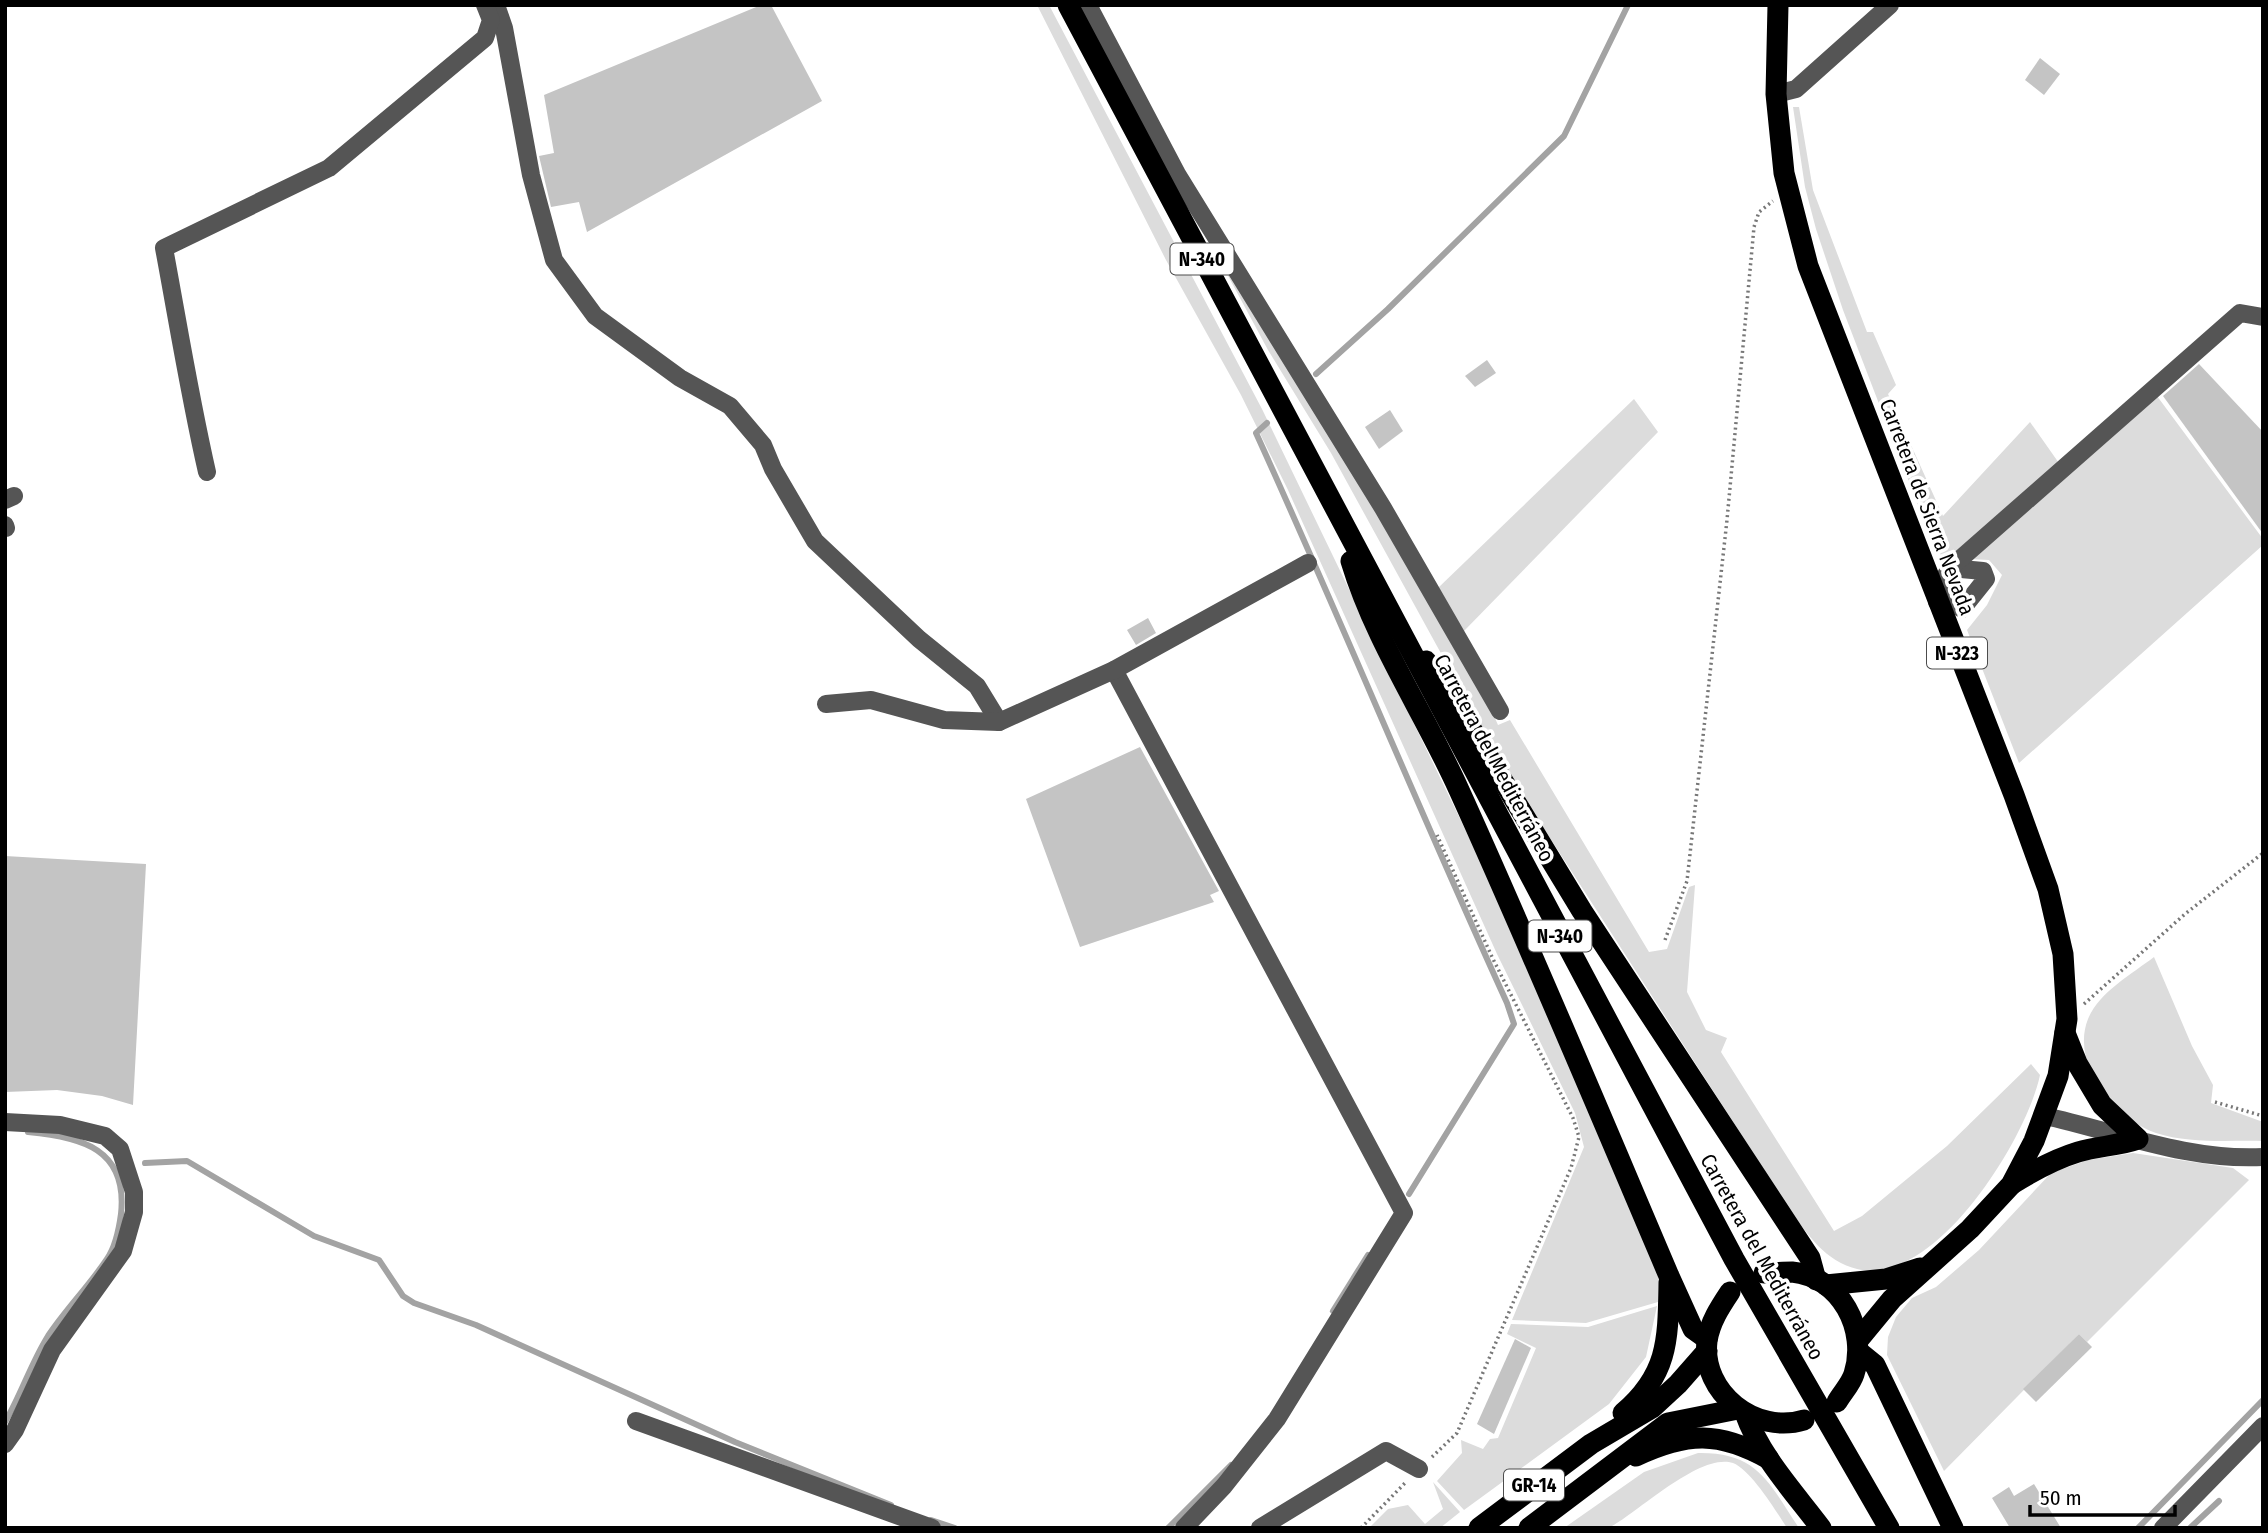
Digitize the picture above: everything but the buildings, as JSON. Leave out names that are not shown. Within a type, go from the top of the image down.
[{"type":"highway","name":"Carretera del Mediterráneo","points":[[1068,5],[1388,612],[1734,1259],[1889,1528]]},
{"type":"highway","name":"Carretera de Sierra Nevada","points":[[1778,5],[1776,94],[1788,190],[1808,266],[1945,597],[2048,889],[2063,954],[2066,1026],[2058,1076],[2045,1116],[2011,1185],[1970,1229],[1926,1266],[1859,1345]]},
{"type":"highway","points":[[1336,512],[1361,596],[1436,739],[1497,873],[1669,1276],[1693,1329],[1707,1345],[1712,1373],[1721,1392],[1741,1411],[1769,1459],[1821,1528]]},
{"type":"highway","points":[[1388,612],[1447,689],[1582,911],[1810,1258],[1821,1282],[1842,1300],[1853,1319],[1859,1345],[1853,1377],[1837,1402]]},
{"type":"highway","points":[[2011,1185],[2039,1168],[2079,1152],[2117,1146],[2138,1139],[2102,1105],[2077,1063],[2066,1026]]},
{"type":"highway","name":"Carretera de Sierra Nevada","points":[[1765,1273],[1793,1272],[1821,1282],[1886,1279],[1926,1266]]},
{"type":"highway","points":[[1591,1444],[1644,1395],[1659,1366],[1668,1335],[1669,1276]]},
{"type":"highway","points":[[1591,1444],[1652,1408],[1678,1384],[1707,1345],[1714,1316],[1730,1292]]},
{"type":"highway","points":[[1859,1345],[1875,1365],[1953,1528]]},
{"type":"highway","points":[[1618,1463],[1643,1440],[1668,1423],[1741,1411],[1769,1422],[1804,1420]]},
{"type":"highway","points":[[1618,1463],[1672,1441],[1698,1436],[1728,1441],[1769,1459]]},
{"type":"highway","name":"GR-14","points":[[1479,1528],[1591,1444]]},
{"type":"highway","name":"GR-14","points":[[1529,1528],[1618,1463]]},
{"type":"street","points":[[207,472],[187,389],[184,352],[164,247],[329,168],[485,38],[491,20],[485,5]]},
{"type":"street","points":[[496,5],[504,29],[531,175],[554,260],[595,316],[680,377],[730,406],[763,445],[773,468],[815,541],[919,639],[977,686],[999,722]]},
{"type":"street","points":[[1088,5],[1171,162],[1389,519],[1500,711]]},
{"type":"street","points":[[1776,94],[1796,89],[1890,5]]},
{"type":"street","points":[[1950,568],[1983,571],[1986,579],[1962,609],[1945,597],[1946,575],[1950,568],[2241,313],[2263,317]]},
{"type":"street","points":[[826,704],[871,700],[944,720],[999,722],[1114,670],[1308,563]]},
{"type":"street","points":[[1114,670],[1404,1213],[1277,1419],[1224,1486],[1184,1528]]},
{"type":"street","points":[[2045,1116],[2206,1155],[2263,1157]]},
{"type":"street","points":[[5,1122],[60,1125],[106,1136],[120,1149],[134,1192],[134,1212],[123,1251],[52,1350],[15,1430],[5,1444]]},
{"type":"street","points":[[636,1421],[932,1528]]},
{"type":"street","points":[[2163,1528],[2263,1426]]},
{"type":"street","points":[[1260,1528],[1386,1451],[1419,1469]]},
{"type":"path","points":[[1665,940],[1687,881],[1729,507],[1754,227],[1759,212],[1788,190]]},
{"type":"path","points":[[1361,1528],[1457,1433],[1571,1168],[1578,1137],[1573,1118],[1498,970],[1437,835]]},
{"type":"path","points":[[2066,1026],[2185,914],[2263,853]]},
{"type":"path","points":[[2215,1102],[2263,1116]]},
{"type":"shaded area","points":[[1037,5],[1049,5],[1262,409],[1479,858],[1659,1272],[1658,1302],[1586,1323],[1512,1320],[1584,1147],[1575,1113],[1497,954],[1288,490],[1241,395],[1166,260]]},
{"type":"shaded area","points":[[1793,107],[1799,107],[1813,190],[1867,332],[1873,332],[1896,385],[1888,394],[1943,516],[2030,422],[2061,466],[1944,561],[1929,534],[1843,310],[1816,229],[1805,187]]},
{"type":"shaded area","points":[[1177,181],[1479,682],[1498,725],[1510,720],[1649,952],[1667,949],[1689,887],[1695,885],[1687,992],[1706,1030],[1727,1038],[1721,1052],[1834,1231],[1862,1216],[1947,1146],[2031,1064],[2040,1075],[2032,1102],[2017,1135],[1997,1169],[1973,1203],[1946,1233],[1917,1256],[1887,1269],[1857,1269],[1836,1260],[1818,1246],[1790,1210],[1499,759],[1331,453],[1268,350]]},
{"type":"shaded area","points":[[2157,396],[2263,539],[2263,545],[2019,763],[1967,630],[1987,605],[2002,575],[1989,560],[1969,559]]},
{"type":"shaded area","points":[[1634,399],[1658,432],[1464,631],[1438,588]]},
{"type":"shaded area","points":[[2154,957],[2192,1046],[2213,1085],[2211,1103],[2263,1122],[2263,1141],[2195,1140],[2156,1133],[2126,1116],[2100,1088],[2085,1054],[2084,1036],[2088,1019],[2108,992]]},
{"type":"shaded area","points":[[2133,1153],[2233,1168],[2249,1180],[2087,1342],[2079,1334],[1944,1471],[1887,1355],[1888,1337],[1896,1317],[1912,1298],[1936,1287],[1979,1250],[2051,1173],[2088,1160]]},
{"type":"shaded area","points":[[1657,1306],[1646,1357],[1609,1404],[1464,1510],[1437,1481],[1462,1453],[1461,1440],[1483,1449],[1490,1439],[1498,1438],[1536,1348],[1507,1334],[1511,1324],[1588,1327]]},
{"type":"shaded area","points":[[1698,1453],[1718,1454],[1748,1464],[1770,1484],[1799,1528],[1787,1528],[1763,1492],[1740,1467],[1733,1463],[1720,1462],[1688,1474],[1612,1526],[1595,1529],[1564,1528],[1644,1472]]},
{"type":"shaded area","points":[[1433,1482],[1460,1512],[1440,1528],[1369,1528],[1388,1509],[1408,1505],[1425,1524],[1443,1509]]},
{"type":"waterway","points":[[1316,374],[1388,309],[1564,136],[1628,5]]},
{"type":"waterway","points":[[1267,423],[1256,433],[1514,1024],[1409,1194]]},
{"type":"waterway","points":[[5,1422],[48,1336],[110,1254],[117,1237],[121,1214],[121,1192],[117,1174],[109,1161],[97,1150],[66,1138],[28,1132]]},
{"type":"waterway","points":[[145,1163],[187,1161],[314,1236],[379,1260],[403,1296],[414,1303],[476,1325],[735,1442],[891,1505]]},
{"type":"waterway","points":[[1333,1311],[1368,1255]]},
{"type":"waterway","points":[[2138,1528],[2263,1400]]},
{"type":"waterway","points":[[1168,1528],[1231,1465]]},
{"type":"waterway","points":[[2190,1528],[2219,1501]]},
{"type":"waterway","points":[[931,1520],[955,1528]]}]
